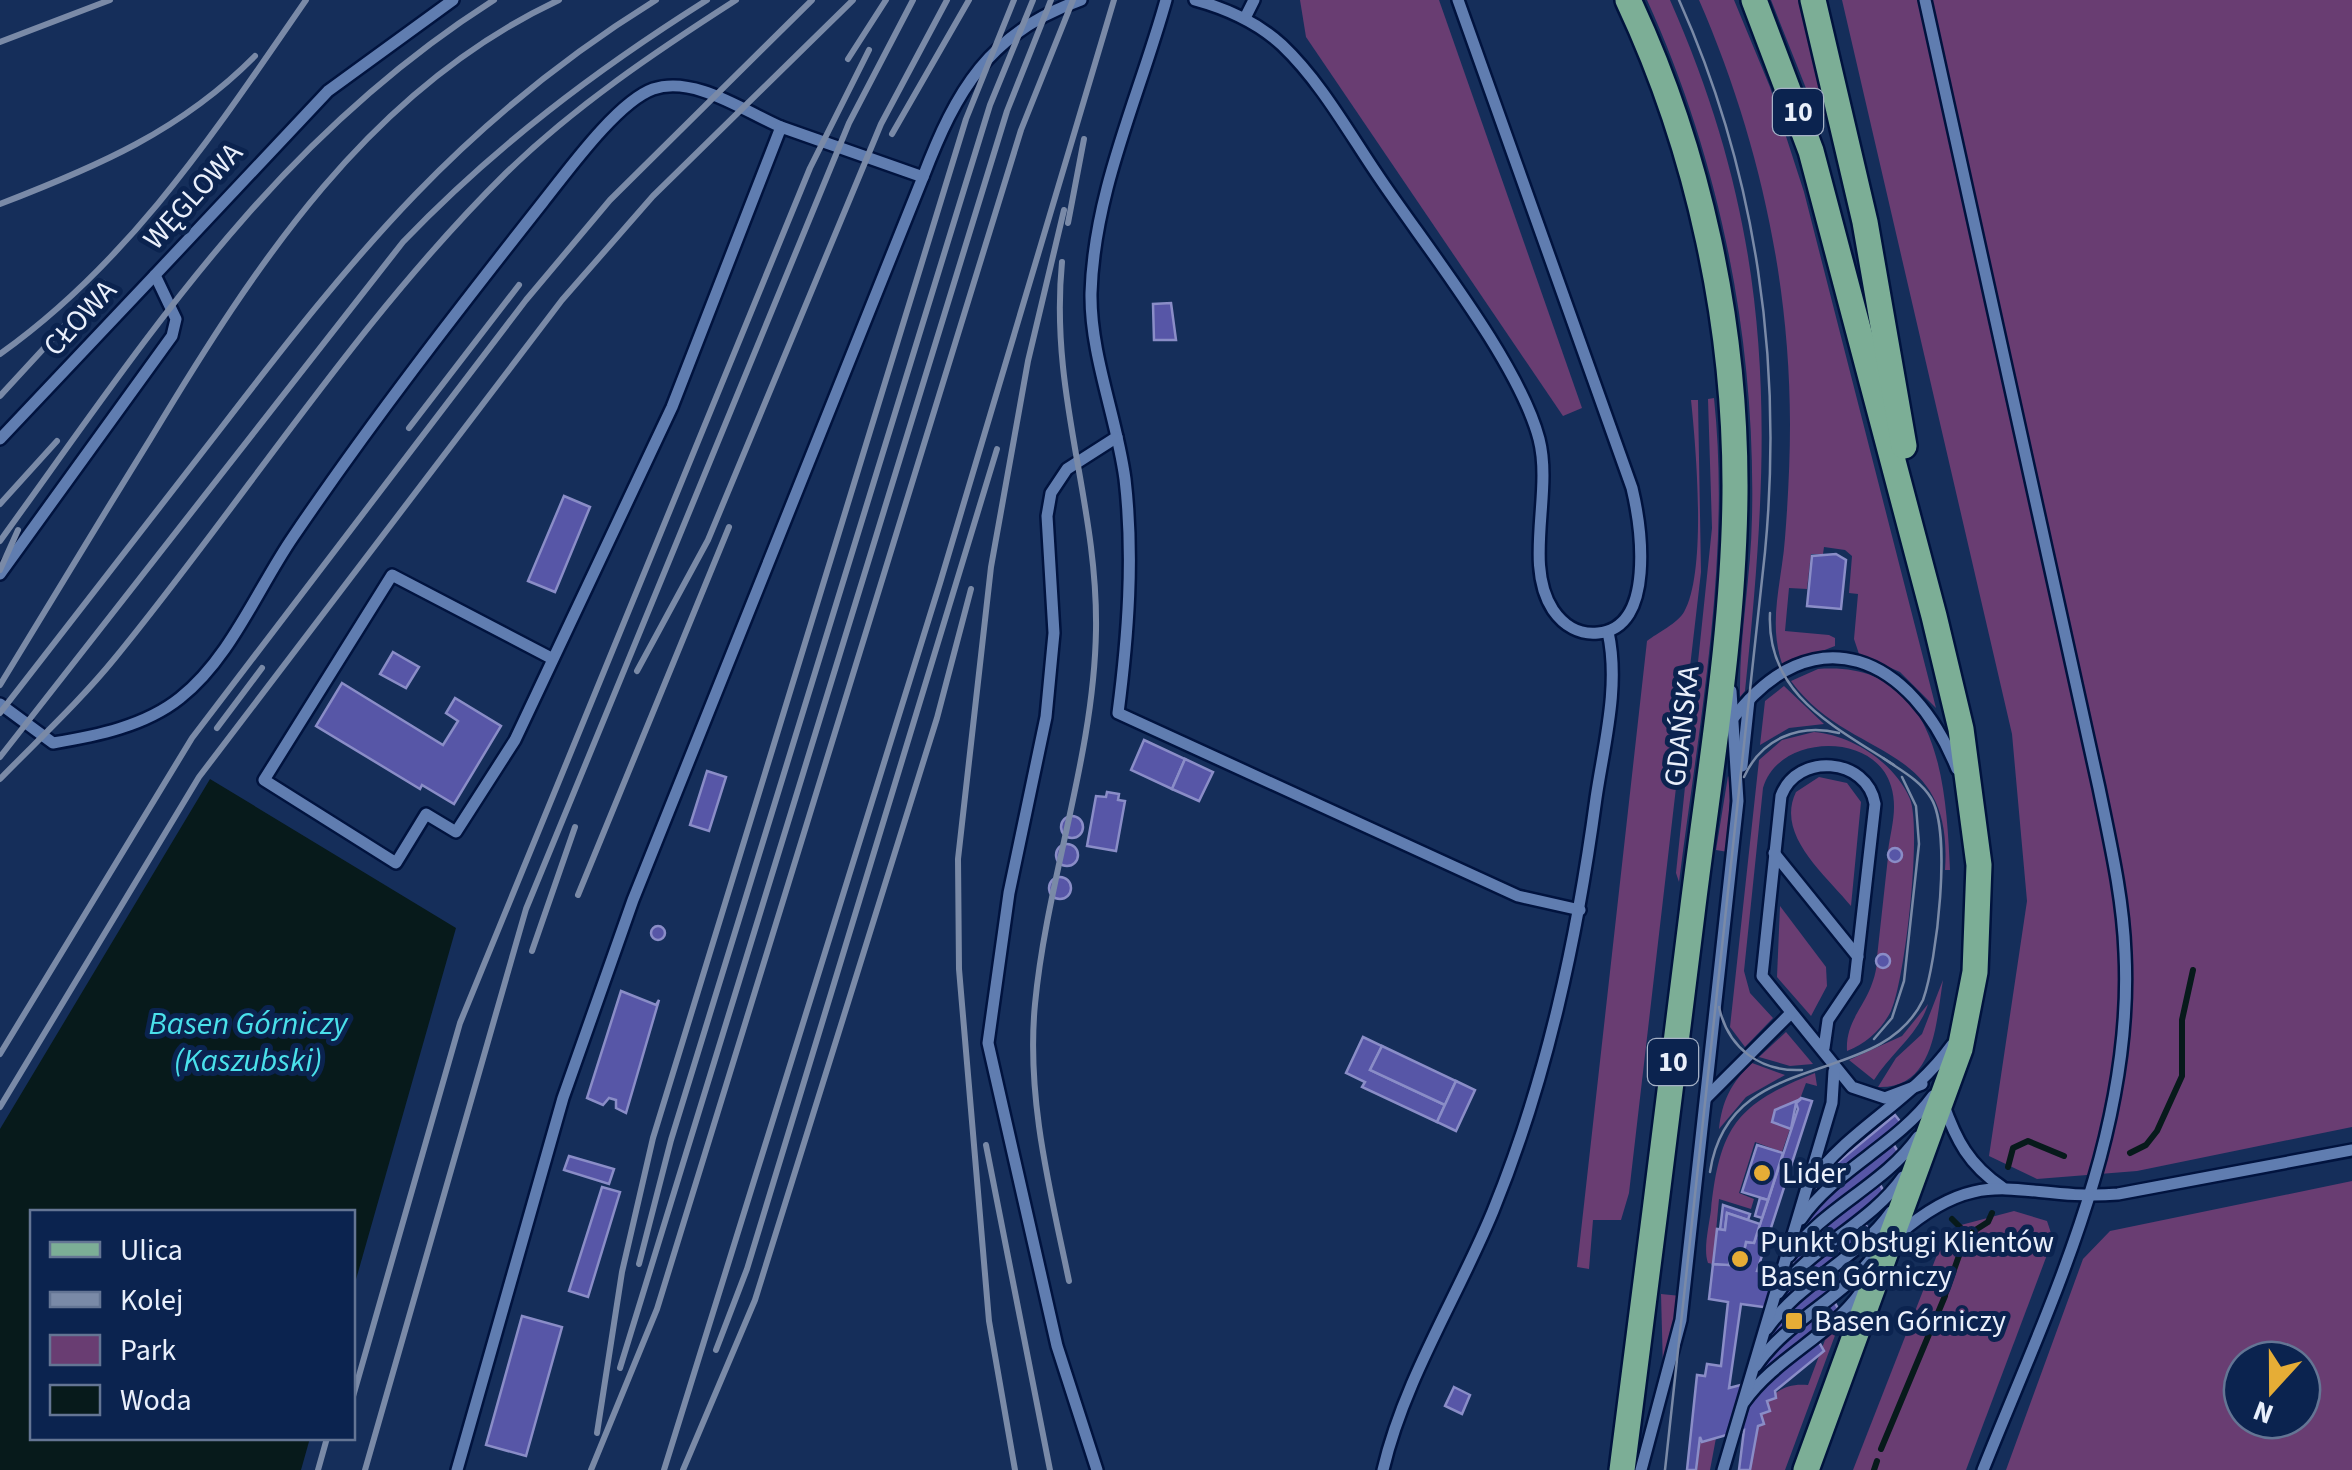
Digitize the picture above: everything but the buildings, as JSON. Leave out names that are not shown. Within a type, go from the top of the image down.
[{"type":"main road","name":"GDAŃSKA","points":[[1622,1470],[1730,596],[1734,456],[1716,284],[1682,140],[1628,0]]},
{"type":"main road","name":"10","points":[[1754,0],[1811,151],[1962,730],[1977,840],[1978,935],[1966,1027],[1943,1102],[1806,1470]]},
{"type":"main road","points":[[1813,0],[1865,222],[1934,616]]},
{"type":"lane","name":"WĘGLOWA","points":[[0,574],[172,336],[176,319],[155,275],[328,92],[453,0]]},
{"type":"lane","points":[[458,1470],[563,1098],[633,900],[947,113],[979,66],[1016,34],[1080,0]]},
{"type":"lane","points":[[1166,0],[1113,166],[1093,264],[1095,326],[1128,516],[1130,588],[1118,713],[1518,896],[1580,910]]},
{"type":"lane","points":[[1196,0],[1245,18],[1282,45],[1309,76],[1515,382],[1536,430],[1543,464],[1540,582],[1565,624],[1578,632],[1608,632],[1627,619],[1638,586],[1640,536],[1632,488],[1458,0]]},
{"type":"lane","points":[[1245,18],[1254,0]]},
{"type":"lane","points":[[1924,0],[2118,886],[2125,953],[2122,1049],[2106,1140],[2062,1273],[1983,1470]]},
{"type":"lane","points":[[0,704],[53,743],[137,723],[180,698],[210,666],[293,536],[483,278],[593,138],[639,97],[652,90],[682,86],[781,127],[923,177]]},
{"type":"lane","points":[[553,659],[392,575],[264,780],[396,863],[426,814],[456,832],[515,740],[672,407],[781,127]]},
{"type":"lane","name":"CŁOWA","points":[[0,439],[155,275]]},
{"type":"lane","points":[[1098,1470],[1057,1346],[988,1044],[1009,894],[1046,716],[1054,633],[1047,516],[1051,493],[1066,469],[1117,437]]},
{"type":"lane","points":[[1730,596],[1738,801]]},
{"type":"lane","points":[[1383,1470],[1396,1424],[1466,1273],[1511,1161],[1549,1039],[1580,910],[1613,679],[1608,632]]},
{"type":"lane","points":[[1707,790],[1718,747],[1749,700],[1777,676],[1812,661],[1854,661],[1894,677],[1922,703],[1942,734],[1966,794],[1977,840]]},
{"type":"lane","points":[[1640,1470],[1680,1329],[1749,700]]},
{"type":"lane","points":[[1824,1048],[1828,1020],[1852,988],[1875,813],[1873,795],[1866,782],[1842,768],[1810,766],[1794,775],[1780,796],[1762,972],[1766,986],[1824,1048],[1847,1084],[1873,1098],[1900,1096],[1922,1084]]},
{"type":"lane","points":[[1774,852],[1858,957]]},
{"type":"lane","points":[[1706,1098],[1791,1013]]},
{"type":"lane","points":[[1802,1203],[1830,1161],[1922,1084],[1966,1027]]},
{"type":"lane","points":[[1723,1470],[1834,1098],[1831,1062]]},
{"type":"lane","points":[[1790,1241],[1812,1204],[1916,1119],[1955,1065]]},
{"type":"lane","points":[[1943,1102],[1962,1149],[1974,1166],[2002,1187]]},
{"type":"lane","points":[[1778,1278],[1804,1238],[1903,1156],[1943,1102]]},
{"type":"lane","points":[[1767,1315],[1790,1278],[1889,1196],[1928,1142]]},
{"type":"lane","points":[[1745,1388],[1770,1348],[1860,1274],[1892,1240],[1952,1197],[1976,1188],[2002,1187],[2088,1196],[2352,1150]]},
{"type":"lane","points":[[1756,1351],[1784,1308],[1874,1235],[1914,1181]]},
{"type":"lane","points":[[1734,1424],[1756,1388],[1845,1314],[1892,1240]]},
{"type":"green space","points":[[1300,0],[1439,0],[1582,408],[1563,416],[1306,37]]},
{"type":"green space","points":[[1647,0],[1670,0],[1705,89],[1731,175],[1748,258],[1762,424],[1754,598],[1745,691],[1740,697],[1750,562],[1752,451],[1740,318],[1728,252],[1695,124]]},
{"type":"green space","points":[[1699,0],[1734,0],[1770,87],[1804,192],[1936,708],[1900,672],[1859,654],[1854,639],[1858,594],[1849,593],[1852,556],[1845,550],[1824,547],[1823,554],[1811,554],[1807,589],[1789,588],[1785,631],[1829,635],[1835,638],[1835,646],[1783,666],[1776,618],[1790,452],[1784,315],[1753,154],[1720,50]]},
{"type":"green space","points":[[1771,0],[1801,0],[1829,115],[1817,116]]},
{"type":"green space","points":[[1842,0],[2352,0],[2352,1127],[2137,1171],[2037,1179],[1989,1156],[2027,901],[2012,734]]},
{"type":"green space","points":[[1714,398],[1719,519],[1716,580],[1679,882],[1676,873],[1712,528],[1708,399]]},
{"type":"green space","points":[[1691,400],[1698,400],[1701,572],[1629,1193],[1621,1220],[1593,1220],[1589,1269],[1577,1267],[1647,641],[1684,612],[1696,569],[1698,509]]},
{"type":"green space","points":[[1818,669],[1858,671],[1889,684],[1912,705],[1928,733],[1938,765],[1950,870],[1945,870],[1943,828],[1933,797],[1916,774],[1815,707],[1791,681]]},
{"type":"green space","points":[[1784,686],[1824,724],[1789,728],[1760,745],[1765,701]]},
{"type":"green space","points":[[1814,732],[1843,739],[1871,753],[1894,774],[1910,799],[1913,872],[1896,995],[1878,1030],[1847,1051],[1850,1028],[1870,989],[1877,963],[1885,967],[1890,964],[1887,955],[1877,957],[1888,857],[1896,861],[1901,853],[1898,849],[1888,851],[1894,803],[1882,768],[1847,748],[1806,749],[1787,757],[1772,770],[1763,788],[1744,971],[1750,993],[1773,1018],[1745,1047],[1730,1027],[1759,760],[1782,740]]},
{"type":"green space","points":[[1819,777],[1847,783],[1861,802],[1851,906],[1806,854],[1792,824],[1796,792]]},
{"type":"green space","points":[[1730,778],[1728,852],[1716,850]]},
{"type":"green space","points":[[1780,906],[1826,967],[1827,986],[1811,1016],[1777,977]]},
{"type":"green space","points":[[1943,980],[1934,1033],[1922,1065],[1897,1085],[1878,1087],[1896,1058],[1922,1034]]},
{"type":"green space","points":[[1928,1004],[1918,1025],[1874,1080],[1849,1060],[1902,1036]]},
{"type":"green space","points":[[1786,1032],[1813,1064],[1790,1066],[1759,1057]]},
{"type":"green space","points":[[1752,1063],[1785,1075],[1746,1097],[1719,1129],[1729,1093]]},
{"type":"green space","points":[[1815,1073],[1817,1086],[1806,1083],[1800,1099],[1775,1110],[1772,1122],[1790,1129],[1782,1152],[1755,1142],[1739,1193],[1754,1199],[1751,1209],[1719,1199],[1713,1264],[1708,1263],[1706,1245],[1715,1181],[1727,1138],[1750,1108]]},
{"type":"green space","points":[[2352,1181],[2352,1470],[2006,1470],[2083,1259],[2110,1231]]},
{"type":"green space","points":[[2014,1211],[2047,1221],[2053,1239],[1966,1470],[1853,1470],[1937,1255],[1961,1225]]},
{"type":"green space","points":[[1661,1294],[1681,1296],[1663,1369]]},
{"type":"green space","points":[[1837,1330],[1785,1470],[1748,1470],[1757,1426],[1769,1400],[1791,1386],[1808,1385],[1825,1340]]},
{"type":"green space","points":[[1716,1438],[1710,1470],[1697,1470],[1700,1443]]},
{"type":"water","name":"Basen Górniczy (Kaszubski)","points":[[210,779],[456,928],[355,1283],[355,1210],[30,1210],[30,1440],[309,1440],[301,1470],[0,1470],[0,1129]]},
{"type":"waterway","points":[[2130,1153],[2146,1145],[2157,1131],[2182,1076],[2182,1020],[2193,970]]},
{"type":"waterway","points":[[2008,1167],[2013,1148],[2028,1141],[2064,1156]]},
{"type":"waterway","points":[[1945,1295],[1966,1236],[1988,1222],[1992,1213]]},
{"type":"waterway","points":[[1952,1219],[1968,1235]]},
{"type":"waterway","points":[[1881,1449],[1945,1296]]},
{"type":"waterway","points":[[1874,1470],[1877,1461]]},
{"type":"tram line","points":[[1665,1470],[1770,481],[1766,340],[1745,201],[1728,133],[1679,0]]},
{"type":"tram line","points":[[1770,613],[1779,666],[1792,687],[1827,721],[1894,765]]},
{"type":"tram line","points":[[1744,777],[1760,753],[1783,737],[1810,730],[1839,733]]},
{"type":"tram line","points":[[1710,1172],[1723,1132],[1745,1104],[1774,1086],[1874,1047],[1902,1028],[1923,1000],[1940,897],[1941,838],[1931,798],[1883,758]]},
{"type":"tram line","points":[[1874,1039],[1892,1018],[1904,981],[1919,844],[1916,806],[1902,777]]},
{"type":"tram line","points":[[1719,1007],[1730,1034],[1748,1055],[1773,1067],[1802,1070]]},
{"type":"railway","points":[[0,42],[110,0]]},
{"type":"railway","points":[[0,354],[90,278],[131,235],[204,145],[306,0]]},
{"type":"railway","points":[[0,541],[164,316],[280,178],[345,115],[416,55],[494,0]]},
{"type":"railway","points":[[0,685],[232,309],[323,187],[374,132],[430,82],[491,37],[559,0]]},
{"type":"railway","points":[[0,713],[365,249],[468,143],[525,93],[656,0]]},
{"type":"railway","points":[[0,757],[403,242],[510,142],[625,54],[707,0]]},
{"type":"railway","points":[[0,779],[115,658],[352,348],[452,229],[560,125],[646,60],[736,0]]},
{"type":"railway","points":[[0,1054],[192,738],[526,300],[610,200],[812,0]]},
{"type":"railway","points":[[0,1107],[199,777],[562,300],[653,196],[853,0]]},
{"type":"railway","points":[[848,59],[886,0]]},
{"type":"railway","points":[[365,1470],[526,909],[849,123],[913,0]]},
{"type":"railway","points":[[637,671],[708,540],[881,124],[947,0]]},
{"type":"railway","points":[[892,134],[969,0]]},
{"type":"railway","points":[[597,1433],[622,1272],[653,1138],[966,119],[1014,0]]},
{"type":"railway","points":[[639,1264],[671,1140],[990,105],[1033,0]]},
{"type":"railway","points":[[620,1368],[1007,111],[1051,0]]},
{"type":"railway","points":[[591,1470],[657,1309],[1021,130],[1073,0]]},
{"type":"railway","points":[[664,1470],[940,583],[1114,0]]},
{"type":"railway","points":[[355,1390],[460,1023],[810,168],[869,50]]},
{"type":"railway","points":[[0,204],[136,144],[197,106],[255,56]]},
{"type":"railway","points":[[1068,223],[1084,139]]},
{"type":"railway","points":[[1015,1470],[989,1321],[959,969],[958,859],[991,567],[1028,361],[1064,210]]},
{"type":"railway","points":[[1062,262],[1062,358],[1090,537],[1096,630],[1087,724],[1041,957],[1033,1039],[1042,1143],[1069,1281]]},
{"type":"railway","points":[[0,396],[104,283]]},
{"type":"railway","points":[[409,428],[519,285]]},
{"type":"railway","points":[[0,504],[57,441]]},
{"type":"railway","points":[[716,1350],[747,1269],[997,449]]},
{"type":"railway","points":[[578,895],[729,527]]},
{"type":"railway","points":[[0,570],[18,530]]},
{"type":"railway","points":[[683,1470],[755,1300],[937,718],[971,589]]},
{"type":"railway","points":[[217,728],[262,668]]},
{"type":"railway","points":[[532,951],[575,827]]},
{"type":"railway","points":[[986,1145],[1050,1470]]},
{"type":"railway","points":[[318,1470],[326,1440]]},
{"type":"place","name":"Lider","points":[[1762,1173]]},
{"type":"place","name":"Punkt Obsługi Klientów Basen Górniczy","points":[[1740,1259]]},
{"type":"place","name":"Basen Górniczy","points":[[1794,1321]]}]
